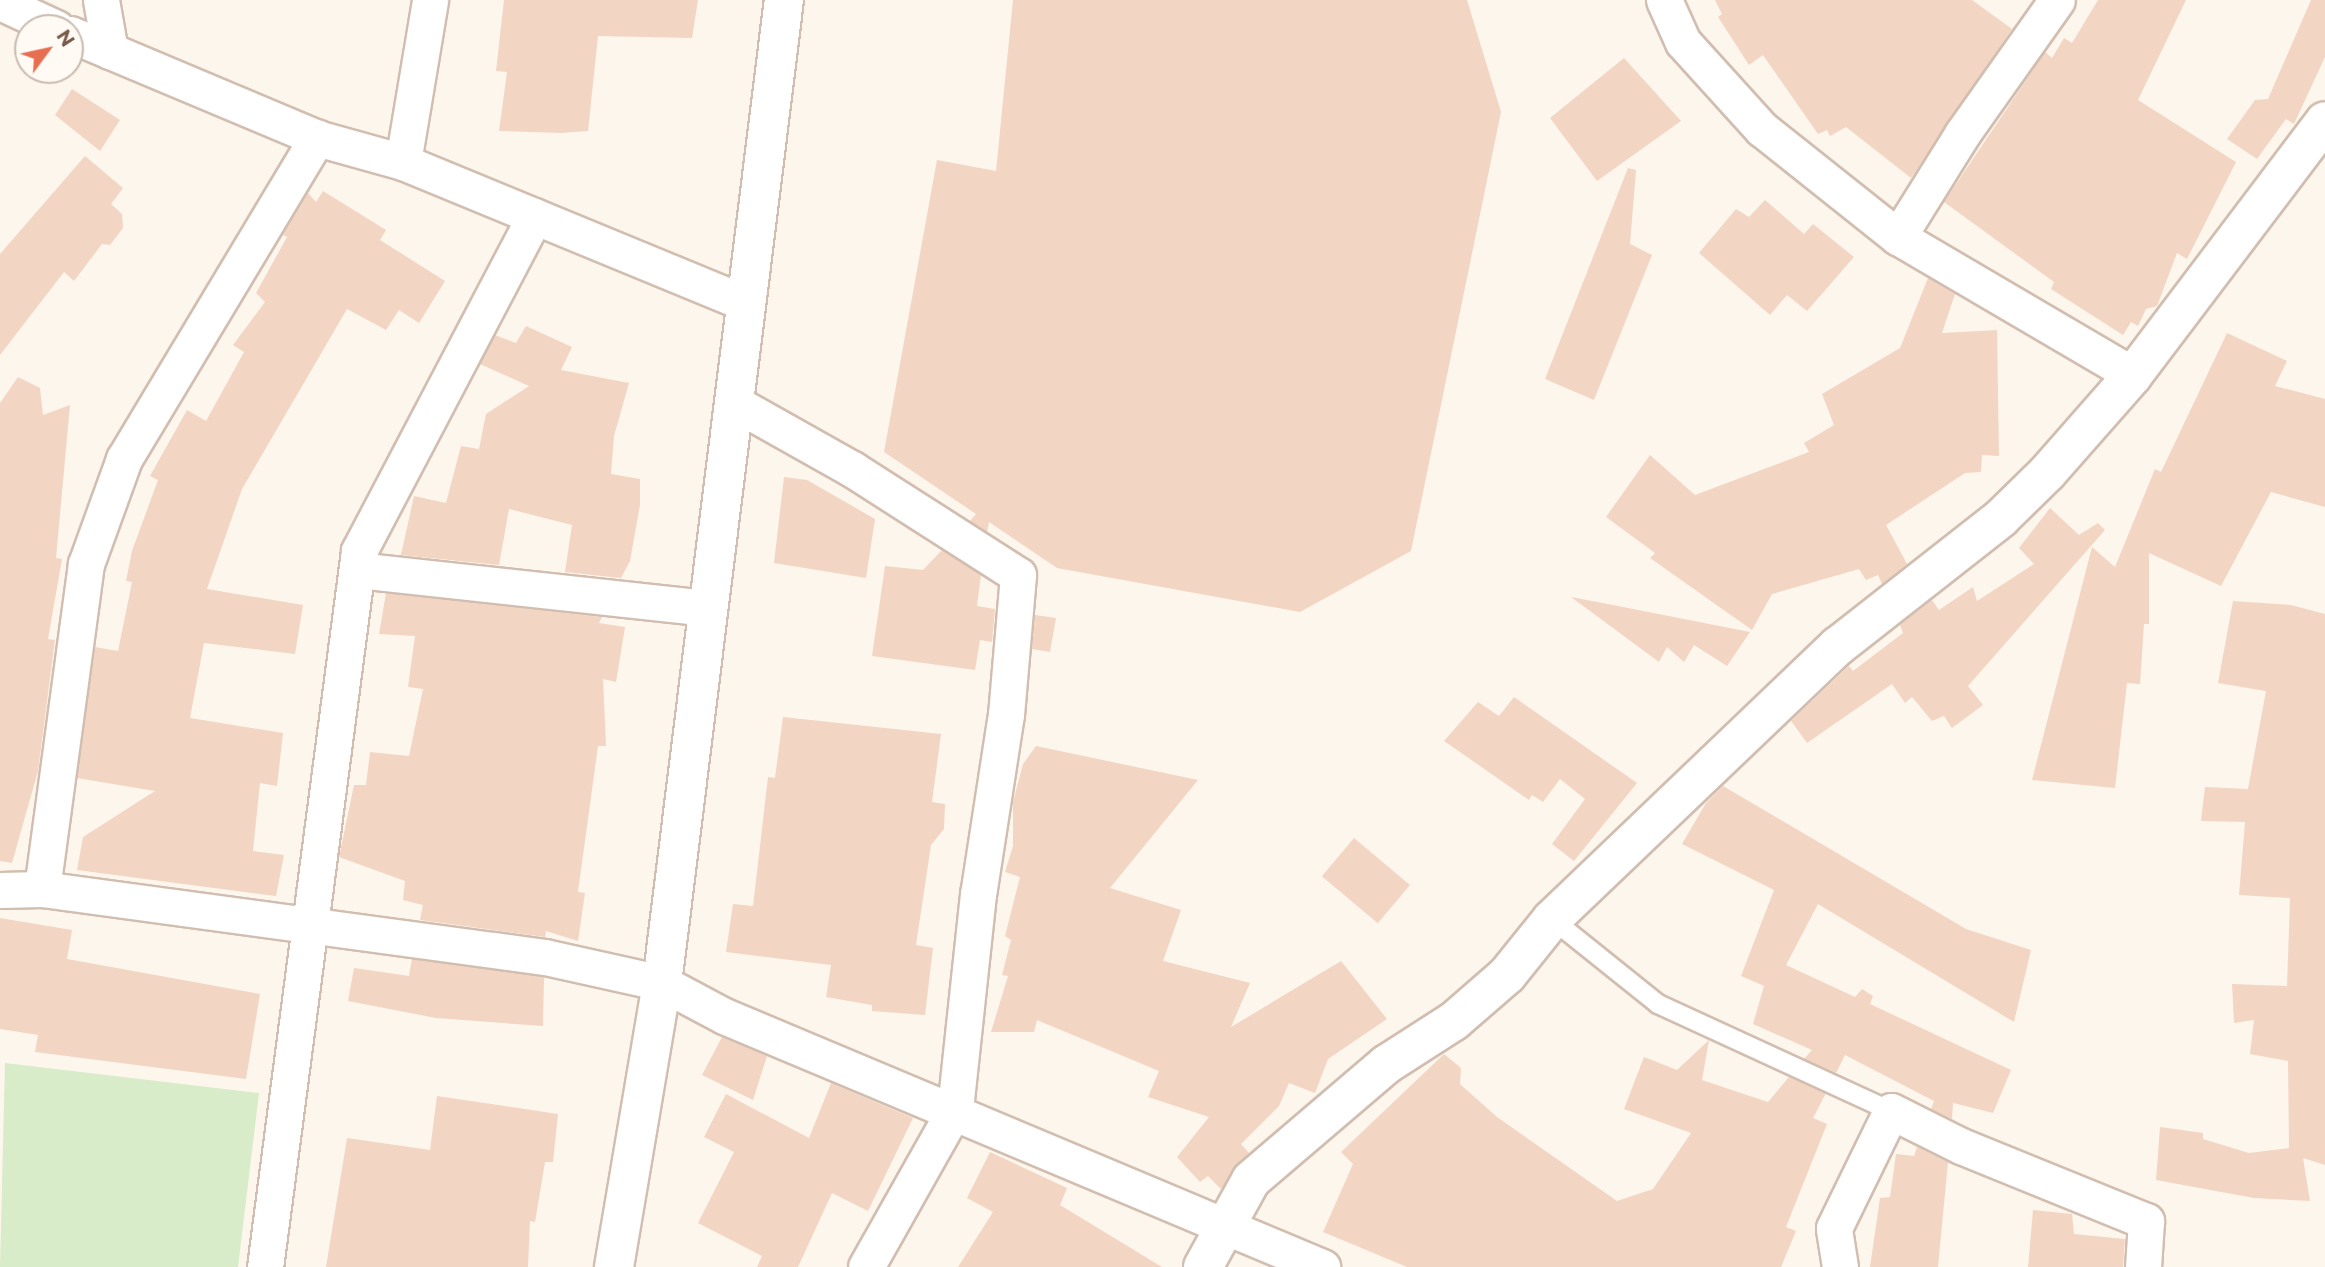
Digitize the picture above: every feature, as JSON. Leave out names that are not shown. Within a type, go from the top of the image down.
[{"type":"street","points":[[101,0],[110,51]]},
{"type":"street","points":[[403,162],[429,0]]},
{"type":"street","points":[[614,1267],[662,984],[784,0]]},
{"type":"street","points":[[1664,0],[1683,42],[1762,129],[1898,237],[1995,299],[2133,375]]},
{"type":"street","points":[[0,2],[26,14]]},
{"type":"street","points":[[1898,237],[2041,5]]},
{"type":"street","points":[[84,40],[317,138],[403,162],[745,303]]},
{"type":"street","points":[[1203,1267],[1251,1180],[1387,1064],[1454,1021],[1507,975],[1552,919],[1838,646],[2001,518],[2133,375],[2325,121]]},
{"type":"street","points":[[42,889],[86,564],[124,459],[317,138]]},
{"type":"street","points":[[265,1267],[359,551],[535,216]]},
{"type":"street","points":[[733,402],[852,469],[1017,575],[1006,714],[978,894],[955,1109],[866,1267]]},
{"type":"street","points":[[357,570],[707,608]]},
{"type":"street","points":[[0,890],[42,889],[311,928],[545,957],[662,984],[724,1016],[955,1109],[1224,1227],[1276,1244],[1321,1267]]},
{"type":"street","points":[[1840,1267],[1834,1228],[1891,1111],[1961,1146],[2146,1221],[2143,1267]]},
{"type":"lane","points":[[1552,919],[1658,1004],[1891,1111]]},
{"type":"green space","points":[[5,1063],[259,1093],[238,1267],[0,1267]]},
{"type":"building","points":[[504,0],[698,0],[692,38],[598,36],[588,131],[561,133],[499,131],[507,72],[496,71]]},
{"type":"building","points":[[1013,0],[1467,0],[1501,112],[1411,551],[1300,612],[1057,568],[989,522],[987,532],[970,521],[976,514],[884,452],[937,160],[996,171]]},
{"type":"building","points":[[1715,0],[1972,0],[2012,29],[1911,178],[1846,127],[1830,136],[1827,130],[1818,134],[1763,55],[1749,65],[1718,17],[1722,14]]},
{"type":"building","points":[[2098,0],[2186,0],[2138,100],[2236,162],[2187,259],[2177,253],[2157,306],[2146,309],[2138,326],[2131,322],[2123,335],[2051,289],[2054,282],[1944,202],[2045,52],[2052,58],[2064,38],[2072,43]]},
{"type":"building","points":[[2311,0],[2325,0],[2325,57],[2294,124],[2286,119],[2257,159],[2227,139],[2255,100],[2268,99]]},
{"type":"building","points":[[1624,58],[1681,121],[1597,181],[1550,118]]},
{"type":"building","points":[[72,89],[120,120],[100,151],[55,115]]},
{"type":"building","points":[[85,156],[123,188],[111,204],[122,214],[123,228],[110,245],[102,244],[74,281],[64,272],[0,355],[0,254]]},
{"type":"building","points":[[1628,168],[1636,170],[1630,244],[1652,255],[1594,400],[1545,379]]},
{"type":"building","points":[[323,191],[386,230],[380,240],[445,281],[419,323],[399,310],[386,330],[347,309],[242,489],[207,589],[303,605],[295,654],[204,643],[190,718],[283,733],[277,786],[260,783],[253,851],[284,855],[276,896],[77,870],[83,837],[155,791],[77,778],[95,647],[118,651],[132,582],[126,581],[132,551],[158,480],[150,476],[187,410],[206,421],[244,352],[233,345],[265,302],[256,293],[287,237],[283,235],[308,193],[316,202]]},
{"type":"building","points":[[1765,200],[1804,234],[1813,224],[1854,257],[1807,311],[1787,295],[1770,315],[1699,253],[1736,209],[1749,217]]},
{"type":"building","points":[[1928,278],[1955,294],[1942,333],[1997,330],[1999,456],[1982,455],[1981,472],[1965,473],[1886,525],[1907,564],[1882,584],[1878,575],[1866,580],[1859,569],[1772,594],[1752,630],[1650,558],[1655,553],[1606,517],[1650,455],[1695,495],[1809,452],[1804,443],[1834,425],[1822,394],[1900,348]]},
{"type":"building","points":[[526,326],[572,347],[561,370],[629,383],[614,436],[611,474],[640,479],[640,505],[630,561],[621,578],[565,572],[572,525],[509,509],[499,565],[401,555],[414,496],[446,503],[461,446],[479,449],[486,414],[529,386],[480,364],[495,335],[516,343]]},
{"type":"building","points":[[2227,333],[2287,361],[2275,386],[2325,399],[2325,507],[2271,492],[2221,586],[2149,553],[2149,624],[2144,624],[2140,684],[2127,683],[2115,788],[2032,780],[2092,547],[2115,567],[2155,469],[2161,472]]},
{"type":"building","points":[[18,377],[40,388],[43,415],[70,405],[56,558],[62,559],[48,639],[55,640],[38,771],[12,863],[0,861],[0,403]]},
{"type":"building","points":[[784,477],[807,480],[875,519],[866,578],[774,563]]},
{"type":"building","points":[[2050,508],[2079,535],[2098,523],[2105,530],[1968,686],[1983,705],[1952,728],[1944,716],[1932,721],[1912,697],[1905,703],[1892,684],[1807,743],[1791,721],[1849,666],[1853,671],[1903,633],[1900,625],[1932,600],[1939,610],[1973,587],[1977,601],[2034,564],[2019,548]]},
{"type":"building","points":[[942,550],[981,575],[977,606],[995,609],[992,642],[980,640],[975,670],[872,656],[885,566],[923,570]]},
{"type":"building","points":[[386,593],[602,617],[599,623],[625,627],[616,682],[603,679],[606,746],[598,746],[578,892],[585,893],[578,941],[546,931],[545,937],[420,920],[423,905],[403,900],[405,881],[339,857],[354,785],[366,785],[370,752],[409,756],[423,689],[408,687],[415,636],[379,634]]},
{"type":"building","points":[[1571,597],[1750,632],[1727,666],[1694,645],[1684,662],[1667,647],[1659,662]]},
{"type":"building","points":[[2233,601],[2291,605],[2325,614],[2325,1165],[2303,1158],[2310,1201],[2254,1198],[2156,1180],[2160,1127],[2203,1133],[2203,1139],[2249,1153],[2289,1148],[2288,1061],[2250,1054],[2254,1020],[2234,1023],[2232,984],[2287,986],[2290,898],[2239,895],[2245,822],[2201,821],[2205,787],[2248,789],[2266,691],[2218,683]]},
{"type":"building","points":[[1035,615],[1056,618],[1050,652],[1032,649]]},
{"type":"building","points":[[1514,697],[1637,783],[1574,861],[1552,844],[1585,799],[1560,779],[1543,802],[1532,795],[1529,800],[1444,741],[1478,702],[1499,716]]},
{"type":"building","points":[[783,717],[941,734],[932,802],[945,804],[944,829],[931,845],[916,945],[933,948],[925,1015],[872,1011],[872,1005],[826,997],[831,965],[726,952],[733,904],[753,906],[768,777],[775,778]]},
{"type":"building","points":[[1036,746],[1198,780],[1110,888],[1181,910],[1163,961],[1250,983],[1231,1027],[1341,961],[1387,1019],[1328,1059],[1315,1093],[1289,1083],[1279,1106],[1241,1144],[1249,1153],[1221,1189],[1208,1176],[1200,1182],[1177,1157],[1209,1117],[1148,1097],[1159,1071],[1037,1020],[1034,1032],[991,1032],[1008,976],[1002,975],[1011,940],[1005,936],[1020,877],[1005,872],[1013,846],[1013,802],[1023,764]]},
{"type":"building","points":[[1723,786],[1966,929],[2031,950],[2014,1022],[1818,904],[1786,965],[1855,997],[1862,989],[1873,996],[1870,1004],[2011,1070],[1993,1113],[1953,1103],[1952,1119],[1931,1109],[1934,1101],[1845,1055],[1836,1073],[1804,1059],[1812,1050],[1753,1024],[1764,986],[1741,976],[1774,890],[1682,844],[1706,803]]},
{"type":"building","points":[[1354,838],[1410,885],[1378,923],[1322,876]]},
{"type":"building","points":[[0,918],[72,930],[67,959],[260,994],[246,1079],[35,1052],[38,1035],[0,1029]]},
{"type":"building","points":[[412,959],[544,977],[543,1026],[436,1018],[348,1001],[354,968],[409,976]]},
{"type":"building","points":[[722,1037],[767,1056],[753,1100],[702,1075]]},
{"type":"building","points":[[1709,1040],[1702,1080],[1768,1102],[1789,1077],[1826,1093],[1813,1118],[1827,1124],[1786,1227],[1796,1231],[1781,1267],[1407,1267],[1323,1232],[1353,1164],[1341,1152],[1444,1054],[1461,1068],[1460,1084],[1497,1117],[1617,1201],[1653,1189],[1691,1133],[1624,1109],[1644,1057],[1677,1070]]},
{"type":"building","points":[[831,1083],[913,1118],[868,1211],[832,1193],[798,1267],[757,1267],[762,1256],[698,1223],[734,1152],[704,1137],[726,1094],[809,1138]]},
{"type":"building","points":[[437,1096],[558,1114],[553,1162],[545,1162],[535,1222],[530,1221],[528,1267],[326,1267],[347,1138],[430,1150]]},
{"type":"building","points":[[1917,1147],[1948,1162],[1938,1267],[1870,1267],[1880,1198],[1890,1197],[1896,1154],[1914,1156]]},
{"type":"building","points":[[990,1152],[1067,1188],[1060,1205],[1162,1267],[958,1267],[993,1212],[967,1198]]},
{"type":"building","points":[[2033,1210],[2072,1214],[2074,1234],[2125,1239],[2123,1267],[2028,1267]]}]
